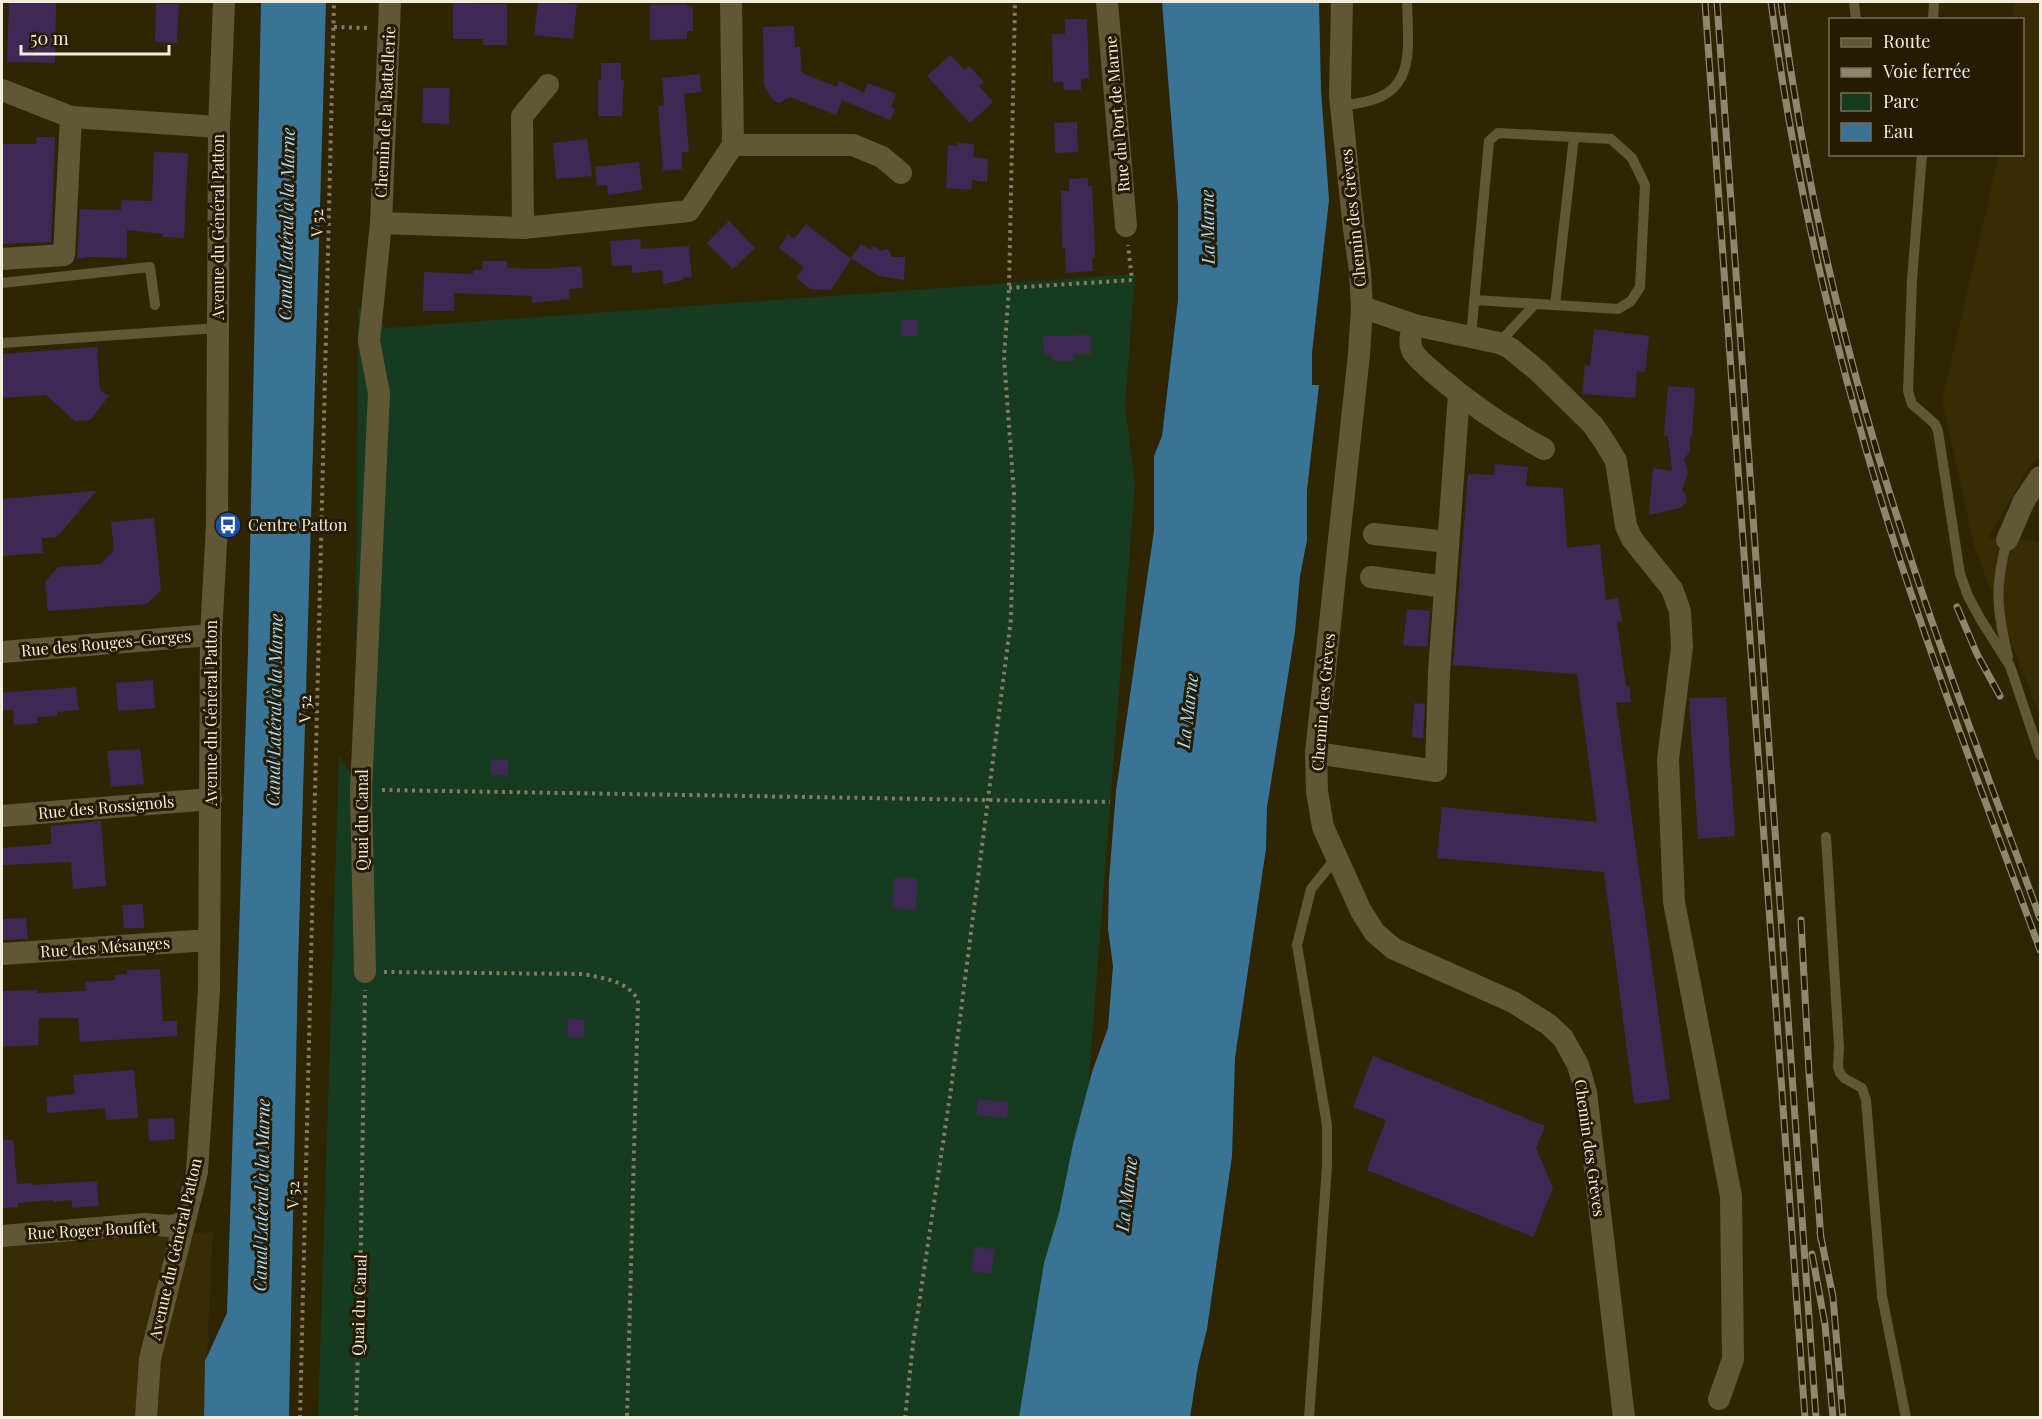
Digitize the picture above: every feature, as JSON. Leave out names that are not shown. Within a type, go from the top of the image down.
[{"type":"street","name":"Avenue du Général Patton","points":[[146,1418],[150,1359],[196,1172],[209,990],[211,635],[216,524],[219,127],[224,2]]},
{"type":"street","name":"Chemin de la Battellerie","points":[[381,223],[390,2]]},
{"type":"street","points":[[381,223],[523,228],[689,211],[733,145],[731,2]]},
{"type":"street","name":"Rue du Port de Marne","points":[[1107,2],[1126,226]]},
{"type":"street","name":"Chemin des Grèves","points":[[1342,2],[1341,105],[1352,219],[1360,271],[1362,308],[1316,753],[1317,791],[1323,827],[1361,911],[1375,933],[1394,949],[1513,1002],[1548,1024],[1563,1038],[1578,1065],[1586,1092],[1624,1418]]},
{"type":"street","points":[[523,228],[522,116],[548,85]]},
{"type":"street","points":[[2,90],[71,117],[219,127]]},
{"type":"street","points":[[2,259],[64,255],[71,117]]},
{"type":"street","points":[[733,145],[853,145],[882,157],[901,173]]},
{"type":"street","name":"Quai du Canal","points":[[365,972],[361,790],[379,393],[369,341],[381,223]]},
{"type":"street","points":[[1362,308],[1414,325],[1499,343],[1510,348],[1538,371],[1593,425],[1616,461],[1626,526],[1632,539],[1672,589],[1680,611],[1682,647],[1668,759],[1674,902],[1731,1196],[1733,1359],[1719,1399]]},
{"type":"street","points":[[1414,325],[1410,338],[1413,351],[1425,365],[1459,394],[1510,431],[1544,450]]},
{"type":"street","points":[[1316,753],[1436,771],[1439,672],[1459,394]]},
{"type":"street","points":[[2007,540],[2024,501],[2040,477]]},
{"type":"street","points":[[1374,534],[1449,542]]},
{"type":"street","points":[[1371,577],[1445,587]]},
{"type":"street","name":"Rue des Rouges-Gorges","points":[[2,652],[211,635]]},
{"type":"street","name":"Rue des Rossignols","points":[[2,816],[211,799]]},
{"type":"street","name":"Rue des Mésanges","points":[[2,954],[209,940]]},
{"type":"street","name":"Rue Roger Bouffet","points":[[2,1236],[145,1224],[169,1226],[183,1224]]},
{"type":"lane","points":[[1341,105],[1356,104],[1378,98],[1403,77],[1408,52],[1407,2]]},
{"type":"lane","points":[[1854,2],[1856,18]]},
{"type":"lane","points":[[1933,18],[1934,2]]},
{"type":"lane","points":[[1471,336],[1474,300],[1489,141],[1498,133],[1611,139],[1632,158],[1645,185],[1640,287],[1631,301],[1618,309],[1474,300]]},
{"type":"lane","points":[[1555,305],[1574,137]]},
{"type":"lane","points":[[1923,156],[1912,280],[1908,391],[1912,404],[1935,424],[1938,431],[1960,574],[1968,596],[2010,666]]},
{"type":"lane","points":[[2,283],[150,267],[155,305]]},
{"type":"lane","points":[[1499,343],[1535,304]]},
{"type":"lane","points":[[2,343],[218,328]]},
{"type":"lane","points":[[2007,540],[1999,567],[1998,611],[2010,666],[2040,755]]},
{"type":"lane","points":[[1826,837],[1839,1047],[1838,1067],[1844,1078],[1862,1088],[1866,1100],[1882,1296],[1906,1418]]},
{"type":"lane","points":[[1309,1418],[1327,1166],[1327,1125],[1296,945],[1311,889],[1336,858]]},
{"type":"path","name":"V 52","points":[[300,1418],[334,2]]},
{"type":"path","points":[[905,1418],[913,1344],[951,1089],[1011,619],[1014,495],[1004,357],[1009,288],[1015,2]]},
{"type":"path","points":[[334,27],[389,28]]},
{"type":"path","points":[[1009,288],[1132,280],[1126,226]]},
{"type":"path","points":[[361,790],[1110,802]]},
{"type":"path","points":[[365,972],[584,975],[617,981],[632,990],[638,1000],[627,1418]]},
{"type":"path","name":"Quai du Canal","points":[[356,1418],[362,1239],[365,972]]},
{"type":"shaded area","points":[[2014,2],[2040,2],[2040,457],[2031,464],[1988,538],[2040,541],[2040,716],[1975,549],[1942,400],[1999,156],[2024,156],[2024,18],[2012,18]]},
{"type":"shaded area","points":[[213,1232],[204,1417],[2,1418],[2,1247]]},
{"type":"green space","points":[[1135,274],[1125,407],[1135,484],[1084,1143],[1036,1417],[318,1418],[339,756],[360,788],[356,649],[358,306],[387,328]]},
{"type":"water","name":"Canal Latéral à la Marne","points":[[261,2],[326,2],[298,966],[289,1417],[204,1418],[205,1361],[227,1313],[248,651]]},
{"type":"water","name":"La Marne","points":[[1162,2],[1319,2],[1321,90],[1329,200],[1312,353],[1312,385],[1319,385],[1307,490],[1307,540],[1267,807],[1266,849],[1235,1058],[1232,1156],[1207,1329],[1198,1366],[1190,1417],[1019,1417],[1044,1263],[1059,1213],[1073,1144],[1092,1072],[1108,1028],[1113,966],[1108,929],[1109,880],[1116,791],[1154,531],[1154,456],[1162,436],[1178,300],[1178,205]]},
{"type":"building","points":[[9,2],[56,2],[55,63],[7,62]]},
{"type":"building","points":[[538,2],[577,4],[573,39],[534,35]]},
{"type":"building","points":[[453,3],[507,4],[507,45],[483,45],[483,39],[453,39]]},
{"type":"building","points":[[156,4],[179,4],[177,43],[155,42]]},
{"type":"building","points":[[687,4],[693,7],[693,31],[687,31],[687,39],[650,40],[650,5]]},
{"type":"building","points":[[1065,19],[1087,19],[1089,78],[1081,79],[1081,90],[1064,90],[1063,82],[1053,82],[1052,34],[1065,34]]},
{"type":"building","points":[[794,26],[795,47],[800,47],[802,73],[837,87],[839,81],[864,93],[868,83],[896,94],[891,107],[895,109],[890,120],[842,100],[836,115],[790,97],[779,103],[773,100],[764,85],[763,27]]},
{"type":"building","points":[[950,55],[965,70],[969,66],[984,82],[979,86],[993,102],[970,123],[927,76]]},
{"type":"building","points":[[601,63],[621,63],[621,80],[624,79],[622,116],[598,116],[598,80],[601,80]]},
{"type":"building","points":[[700,74],[701,92],[684,94],[689,152],[682,152],[682,169],[663,171],[658,106],[664,105],[662,78]]},
{"type":"building","points":[[423,88],[450,88],[449,124],[422,123]]},
{"type":"building","points":[[1077,122],[1078,152],[1055,153],[1054,123]]},
{"type":"building","points":[[37,137],[55,137],[51,242],[2,244],[2,144],[36,144]]},
{"type":"building","points":[[587,139],[592,176],[556,179],[553,143]]},
{"type":"building","points":[[957,143],[974,144],[973,157],[988,159],[987,182],[972,180],[971,190],[946,188],[948,145],[957,146]]},
{"type":"building","points":[[154,152],[188,153],[184,238],[163,237],[163,234],[127,230],[127,258],[77,259],[80,209],[121,210],[122,200],[152,201]]},
{"type":"building","points":[[639,162],[642,190],[608,195],[607,185],[597,186],[595,167]]},
{"type":"building","points":[[1088,178],[1088,186],[1092,186],[1095,258],[1092,258],[1093,271],[1066,273],[1065,248],[1062,248],[1061,191],[1069,191],[1069,179]]},
{"type":"building","points":[[729,221],[755,248],[733,269],[707,243]]},
{"type":"building","points":[[806,224],[851,259],[831,290],[810,289],[796,278],[804,267],[779,248],[788,234],[794,239]]},
{"type":"building","points":[[640,239],[641,249],[689,246],[692,277],[663,284],[662,270],[632,273],[632,265],[612,266],[610,241]]},
{"type":"building","points":[[861,244],[870,250],[873,246],[881,251],[888,249],[892,257],[905,257],[904,280],[879,276],[851,258]]},
{"type":"building","points":[[483,261],[507,261],[507,268],[544,269],[581,266],[583,288],[569,289],[570,299],[532,303],[532,296],[454,293],[454,311],[423,311],[424,272],[473,274],[473,270],[482,270]]},
{"type":"building","points":[[901,320],[918,320],[918,336],[902,336]]},
{"type":"building","points":[[1594,329],[1649,336],[1645,372],[1637,371],[1635,398],[1582,394],[1585,365],[1590,366]]},
{"type":"building","points":[[1091,335],[1091,354],[1074,354],[1074,361],[1052,361],[1052,355],[1044,355],[1043,336]]},
{"type":"building","points":[[97,347],[100,390],[109,396],[90,420],[75,421],[46,395],[2,398],[2,354]]},
{"type":"building","points":[[1668,386],[1695,388],[1690,451],[1684,459],[1688,473],[1682,490],[1686,496],[1686,502],[1680,508],[1649,515],[1653,468],[1672,471],[1668,436],[1664,435]]},
{"type":"building","points":[[1495,464],[1528,467],[1526,486],[1563,488],[1567,548],[1600,544],[1606,600],[1618,598],[1622,621],[1617,622],[1626,686],[1629,686],[1631,702],[1616,703],[1670,1099],[1634,1104],[1604,872],[1437,858],[1442,807],[1597,822],[1577,674],[1453,665],[1468,474],[1494,475]]},
{"type":"building","points":[[96,491],[57,537],[42,538],[43,553],[2,556],[2,499]]},
{"type":"building","points":[[154,518],[161,590],[147,604],[48,611],[45,582],[58,567],[101,564],[114,550],[111,522]]},
{"type":"building","points":[[1407,609],[1430,611],[1427,647],[1403,645]]},
{"type":"building","points":[[153,680],[155,708],[118,711],[116,683]]},
{"type":"building","points":[[76,687],[79,710],[57,712],[57,716],[37,717],[38,723],[14,725],[13,710],[2,710],[2,693]]},
{"type":"building","points":[[1726,697],[1735,836],[1698,839],[1689,698]]},
{"type":"building","points":[[1414,703],[1425,704],[1423,738],[1412,737]]},
{"type":"building","points":[[140,749],[144,784],[111,787],[107,751]]},
{"type":"building","points":[[491,759],[508,760],[508,775],[491,775]]},
{"type":"building","points":[[101,821],[106,886],[73,889],[71,862],[2,865],[2,848],[51,844],[51,826]]},
{"type":"building","points":[[894,878],[917,878],[916,910],[892,908]]},
{"type":"building","points":[[143,904],[144,928],[124,928],[122,905]]},
{"type":"building","points":[[26,918],[28,939],[3,940],[2,919]]},
{"type":"building","points":[[160,969],[163,1021],[177,1021],[177,1036],[80,1042],[78,1018],[39,1018],[38,1045],[2,1047],[2,991],[37,990],[37,993],[86,991],[85,982],[115,980],[115,975],[127,974],[127,970]]},
{"type":"building","points":[[568,1018],[585,1020],[584,1038],[567,1037]]},
{"type":"building","points":[[1373,1056],[1545,1126],[1536,1148],[1553,1188],[1533,1237],[1367,1170],[1386,1120],[1353,1107]]},
{"type":"building","points":[[134,1070],[138,1118],[106,1120],[105,1108],[47,1113],[46,1097],[75,1094],[73,1075]]},
{"type":"building","points":[[978,1099],[1009,1102],[1007,1118],[976,1115]]},
{"type":"building","points":[[174,1118],[175,1139],[149,1141],[148,1119]]},
{"type":"building","points":[[2,1140],[13,1140],[17,1184],[97,1181],[99,1206],[72,1208],[72,1200],[53,1202],[53,1200],[18,1203],[18,1207],[2,1208]]},
{"type":"building","points":[[975,1246],[995,1250],[991,1274],[971,1271]]},
{"type":"railway","points":[[1705,2],[1805,1418]]},
{"type":"railway","points":[[1717,2],[1816,1418]]},
{"type":"railway","points":[[1771,2],[1792,135],[1819,268],[1870,464],[1925,635],[2040,950]]},
{"type":"railway","points":[[1781,2],[1788,55],[1817,214],[1841,321],[1869,424],[1928,611],[2040,918]]},
{"type":"railway","points":[[1957,607],[1977,654],[2000,696]]},
{"type":"railway","points":[[1801,920],[1821,1240]]},
{"type":"railway","points":[[1820,1233],[1833,1297],[1843,1418]]},
{"type":"railway","points":[[1812,1254],[1825,1324],[1833,1418]]},
{"type":"place","name":"Centre Patton","points":[[228,525]]}]
